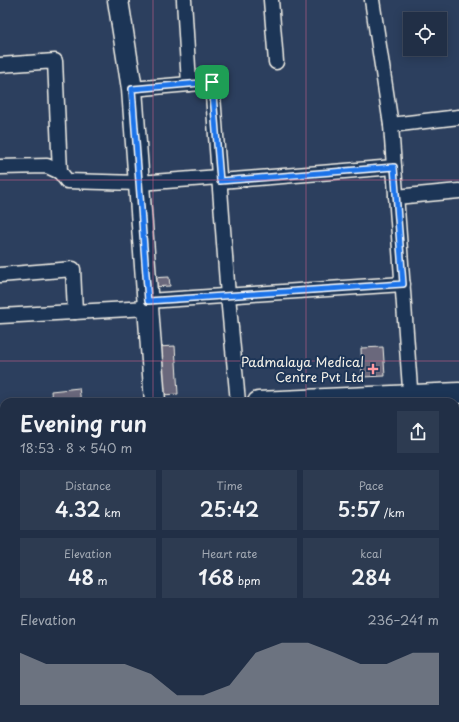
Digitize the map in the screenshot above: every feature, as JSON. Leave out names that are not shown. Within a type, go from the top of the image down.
[{"type":"street","points":[[118,0],[132,89],[155,398]]},
{"type":"street","points":[[184,0],[189,84]]},
{"type":"street","points":[[271,0],[276,62]]},
{"type":"street","points":[[372,0],[391,124],[411,398],[459,392]]},
{"type":"street","points":[[0,65],[55,62],[60,172]]},
{"type":"street","points":[[132,89],[212,82],[228,296],[238,398]]},
{"type":"street","points":[[391,124],[459,117]]},
{"type":"street","points":[[0,167],[47,166],[60,172],[67,181],[139,183],[394,167]]},
{"type":"street","points":[[396,197],[459,191]]},
{"type":"street","points":[[0,275],[73,269],[75,312]]},
{"type":"street","points":[[0,316],[75,312],[228,296],[403,284]]},
{"type":"building","points":[[169,277],[170,286],[151,287],[150,278]]},
{"type":"building","points":[[175,346],[178,394],[160,395],[157,347]]},
{"type":"building","points":[[383,347],[385,376],[362,377],[361,348]]},
{"type":"building","points":[[79,388],[80,398],[52,398],[51,391]]},
{"type":"place","name":"Padmalaya Medical Centre Pvt Ltd","points":[[373,369]]},
{"type":"route","points":[[212,82],[220,181],[394,167],[403,284],[148,301],[132,89],[212,82]]}]
